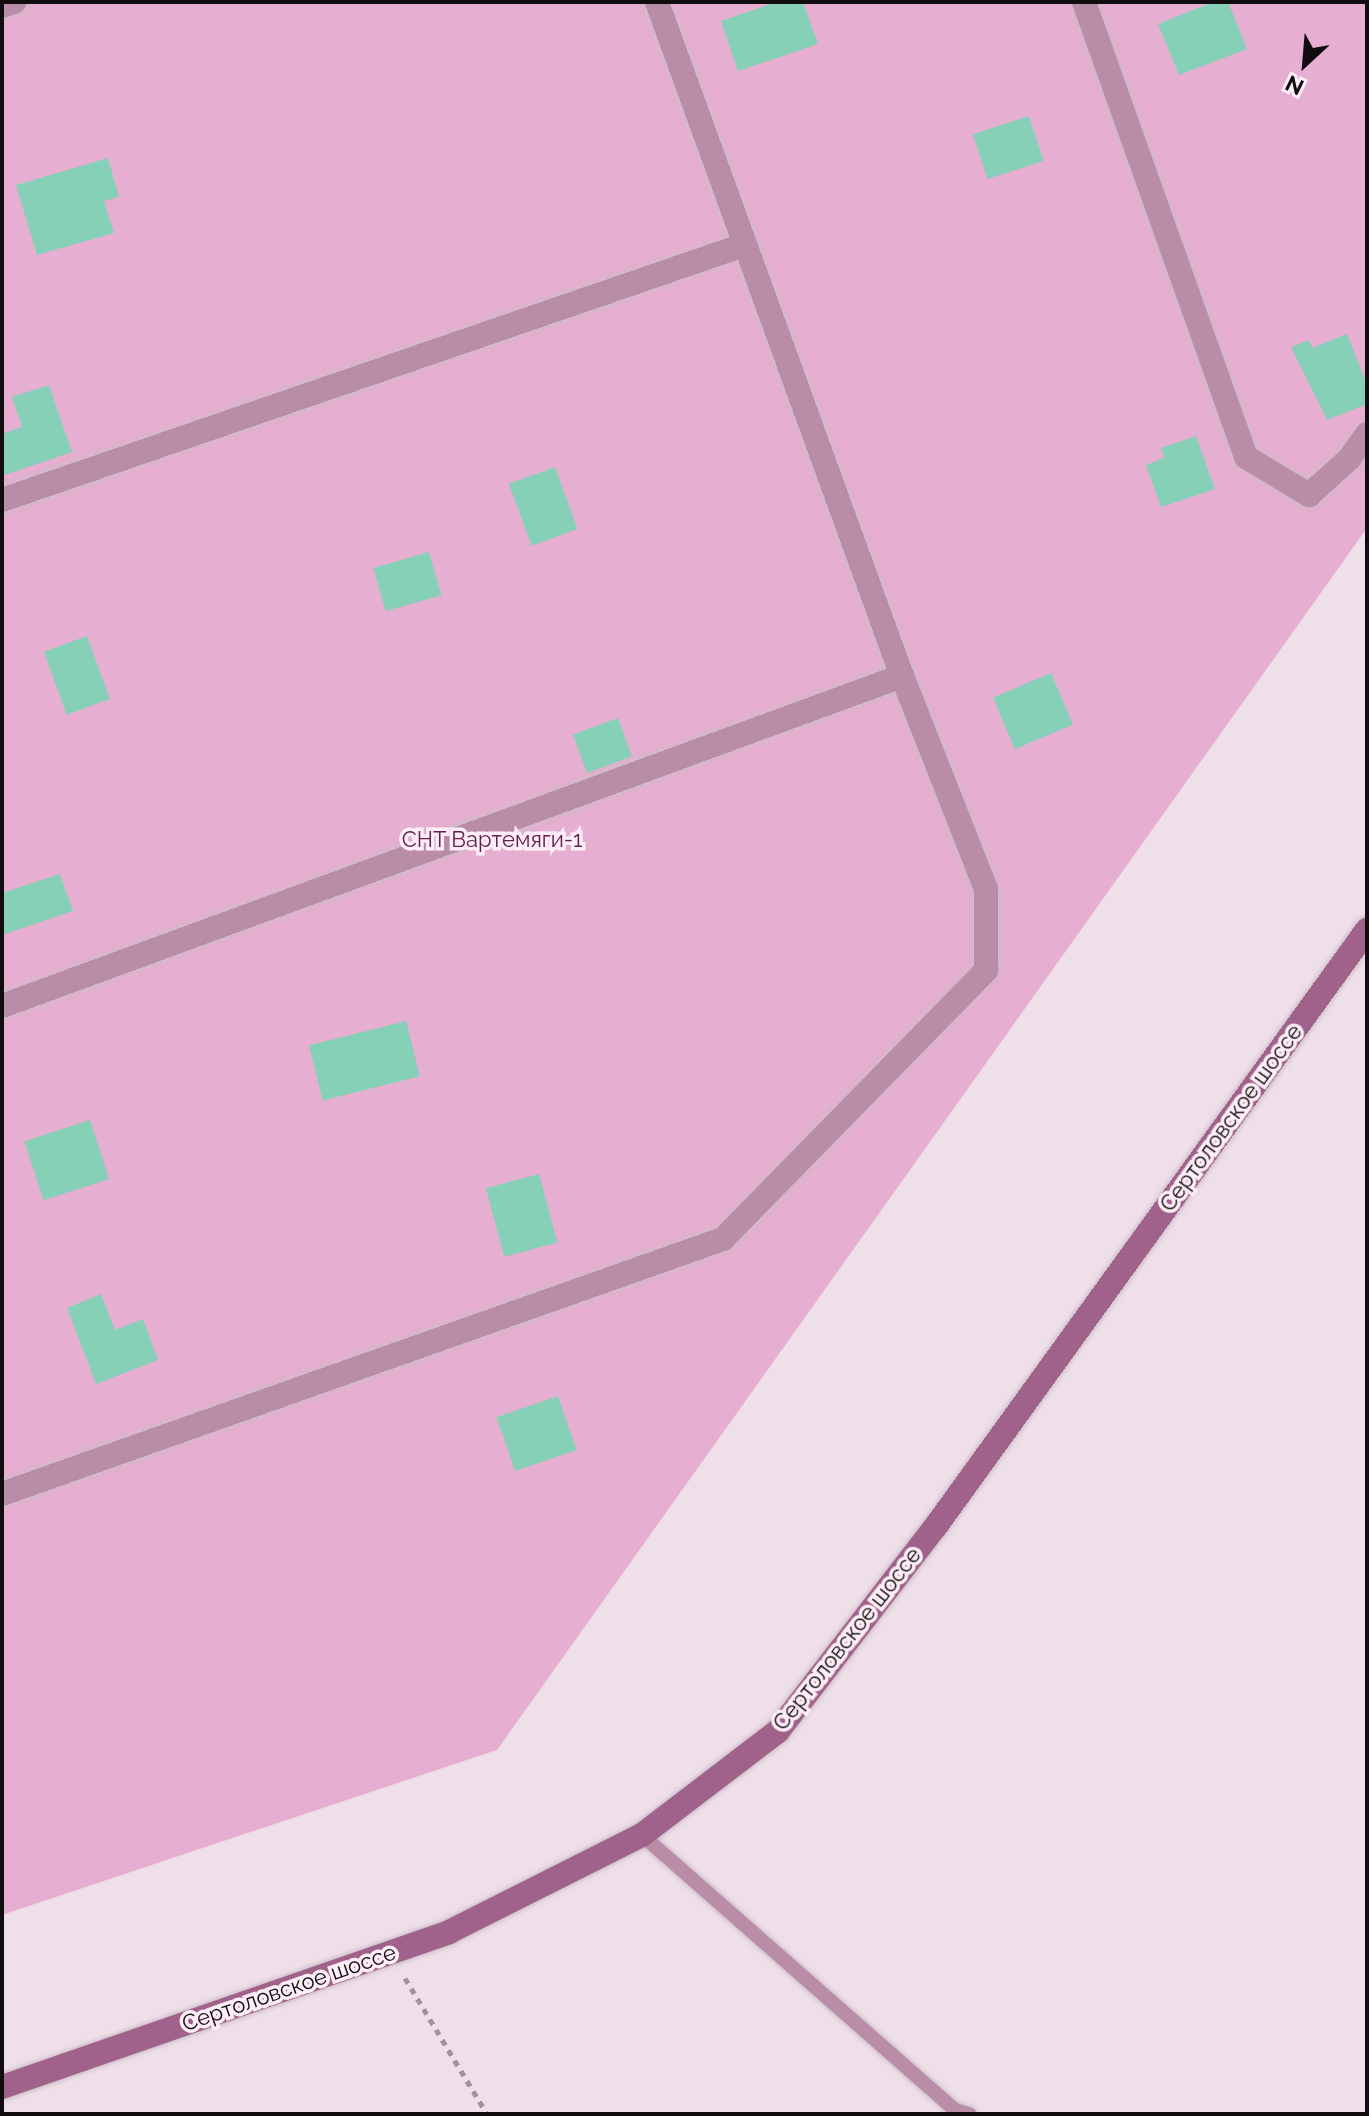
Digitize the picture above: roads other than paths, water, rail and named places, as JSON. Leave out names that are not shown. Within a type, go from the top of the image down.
[{"type":"main road","name":"Сертоловское шоссе","points":[[2,2087],[449,1932],[642,1835],[778,1731],[936,1526],[1367,930]]},
{"type":"street","points":[[2,6],[14,2]]},
{"type":"street","points":[[2,1494],[723,1239],[986,970],[986,889],[902,676],[657,2]]},
{"type":"street","points":[[1084,2],[1246,457],[1309,495],[1349,459],[1367,434]]},
{"type":"street","points":[[2,500],[744,245]]},
{"type":"street","points":[[2,1006],[902,676]]},
{"type":"lane","points":[[642,1835],[955,2110],[969,2114]]},
{"type":"park label","name":"СНТ Вартемяги-1","points":[[492,840]]}]
